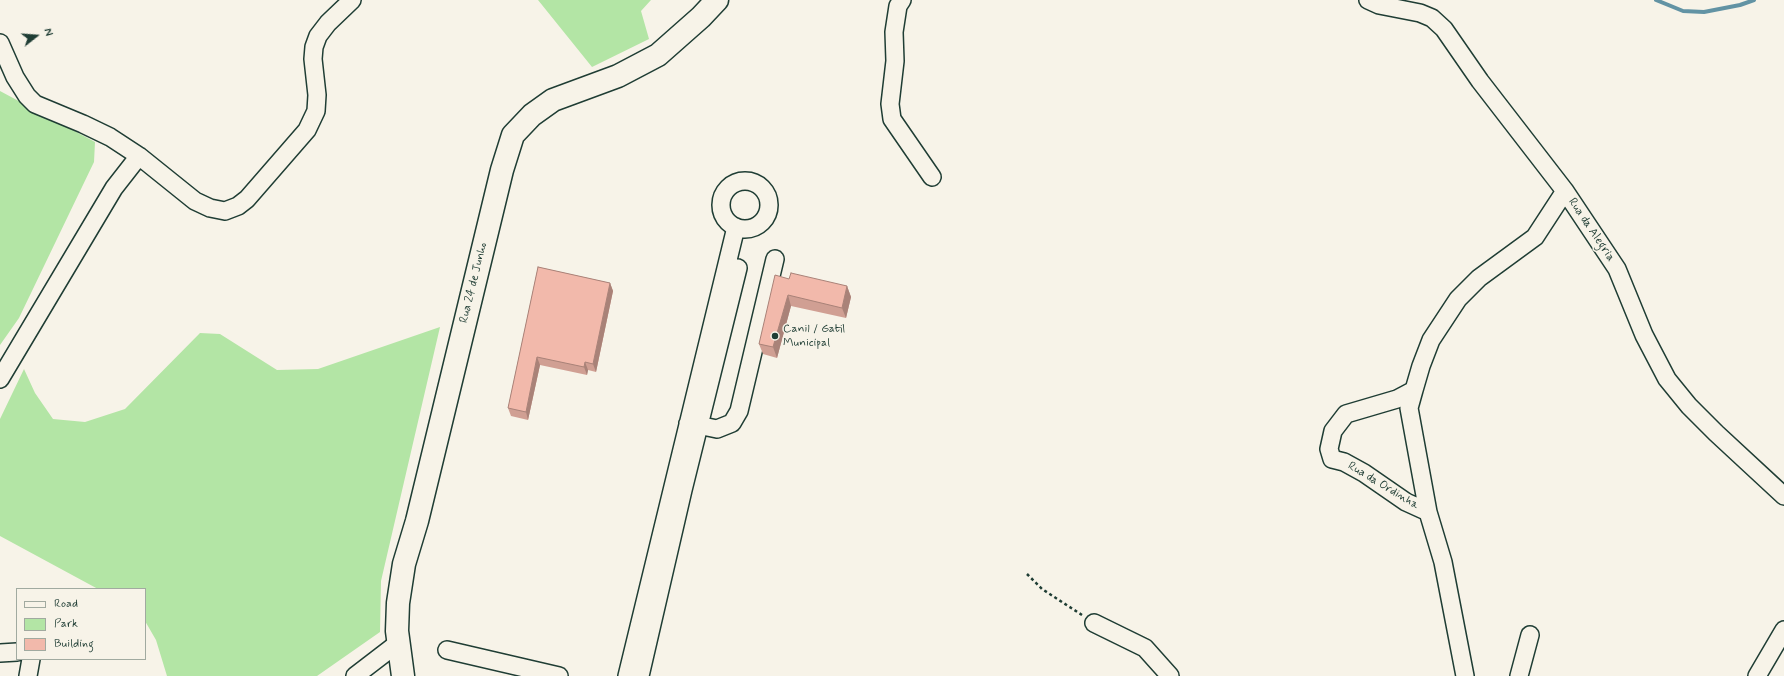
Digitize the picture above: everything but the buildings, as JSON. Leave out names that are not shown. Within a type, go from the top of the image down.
[{"type":"main road","name":"Rua 24 de Junho","points":[[403,676],[396,632],[398,603],[404,564],[417,521],[502,170],[513,135],[532,115],[553,100],[618,76],[658,55],[701,17],[717,0]]},
{"type":"street","points":[[0,44],[15,77],[27,96],[35,104],[110,137],[139,156],[195,201],[210,208],[225,211],[238,206],[247,199],[307,130],[316,111],[317,95],[313,59],[318,36],[328,23],[352,0]]},
{"type":"street","points":[[902,0],[898,6],[894,32],[895,61],[890,104],[892,119],[932,177]]},
{"type":"street","name":"Rua da Alegria","points":[[1368,0],[1379,5],[1420,13],[1432,18],[1444,30],[1480,81],[1565,191],[1617,269],[1644,336],[1667,379],[1689,406],[1784,496]]},
{"type":"street","points":[[0,379],[114,188],[139,156]]},
{"type":"street","points":[[1428,512],[1409,408],[1421,366],[1431,340],[1458,299],[1478,278],[1535,237],[1565,191]]},
{"type":"street","points":[[627,676],[694,424],[742,228]]},
{"type":"street","points":[[694,424],[717,429],[725,427],[732,423],[739,411],[775,259]]},
{"type":"street","name":"Rua da Ordinha","points":[[1414,390],[1397,399],[1346,414],[1333,431],[1329,449],[1332,459],[1344,462],[1364,473],[1406,502],[1428,512],[1443,562],[1465,676]]},
{"type":"street","points":[[640,676],[694,424]]},
{"type":"street","points":[[1094,623],[1145,648],[1170,676]]},
{"type":"street","points":[[1757,676],[1784,630]]},
{"type":"street","points":[[1519,676],[1530,634]]},
{"type":"street","points":[[355,676],[398,643]]},
{"type":"street","points":[[448,650],[559,676]]},
{"type":"street","points":[[0,653],[16,652]]},
{"type":"street","points":[[28,676],[31,660]]},
{"type":"path","points":[[1027,574],[1042,589],[1094,623]]},
{"type":"green space","points":[[538,0],[651,0],[641,11],[649,39],[592,67]]},
{"type":"green space","points":[[0,91],[95,142],[94,162],[19,318],[0,345]]},
{"type":"green space","points":[[440,327],[381,581],[380,632],[317,676],[167,676],[156,640],[146,623],[146,588],[96,588],[0,536],[0,419],[24,369],[35,393],[53,419],[85,422],[125,409],[200,333],[220,334],[277,370],[318,369]]},
{"type":"waterway","points":[[1656,0],[1683,11],[1704,12],[1740,5],[1754,0]]},
{"type":"place","name":"Canil / Gatil Municipal","points":[[775,336]]}]
